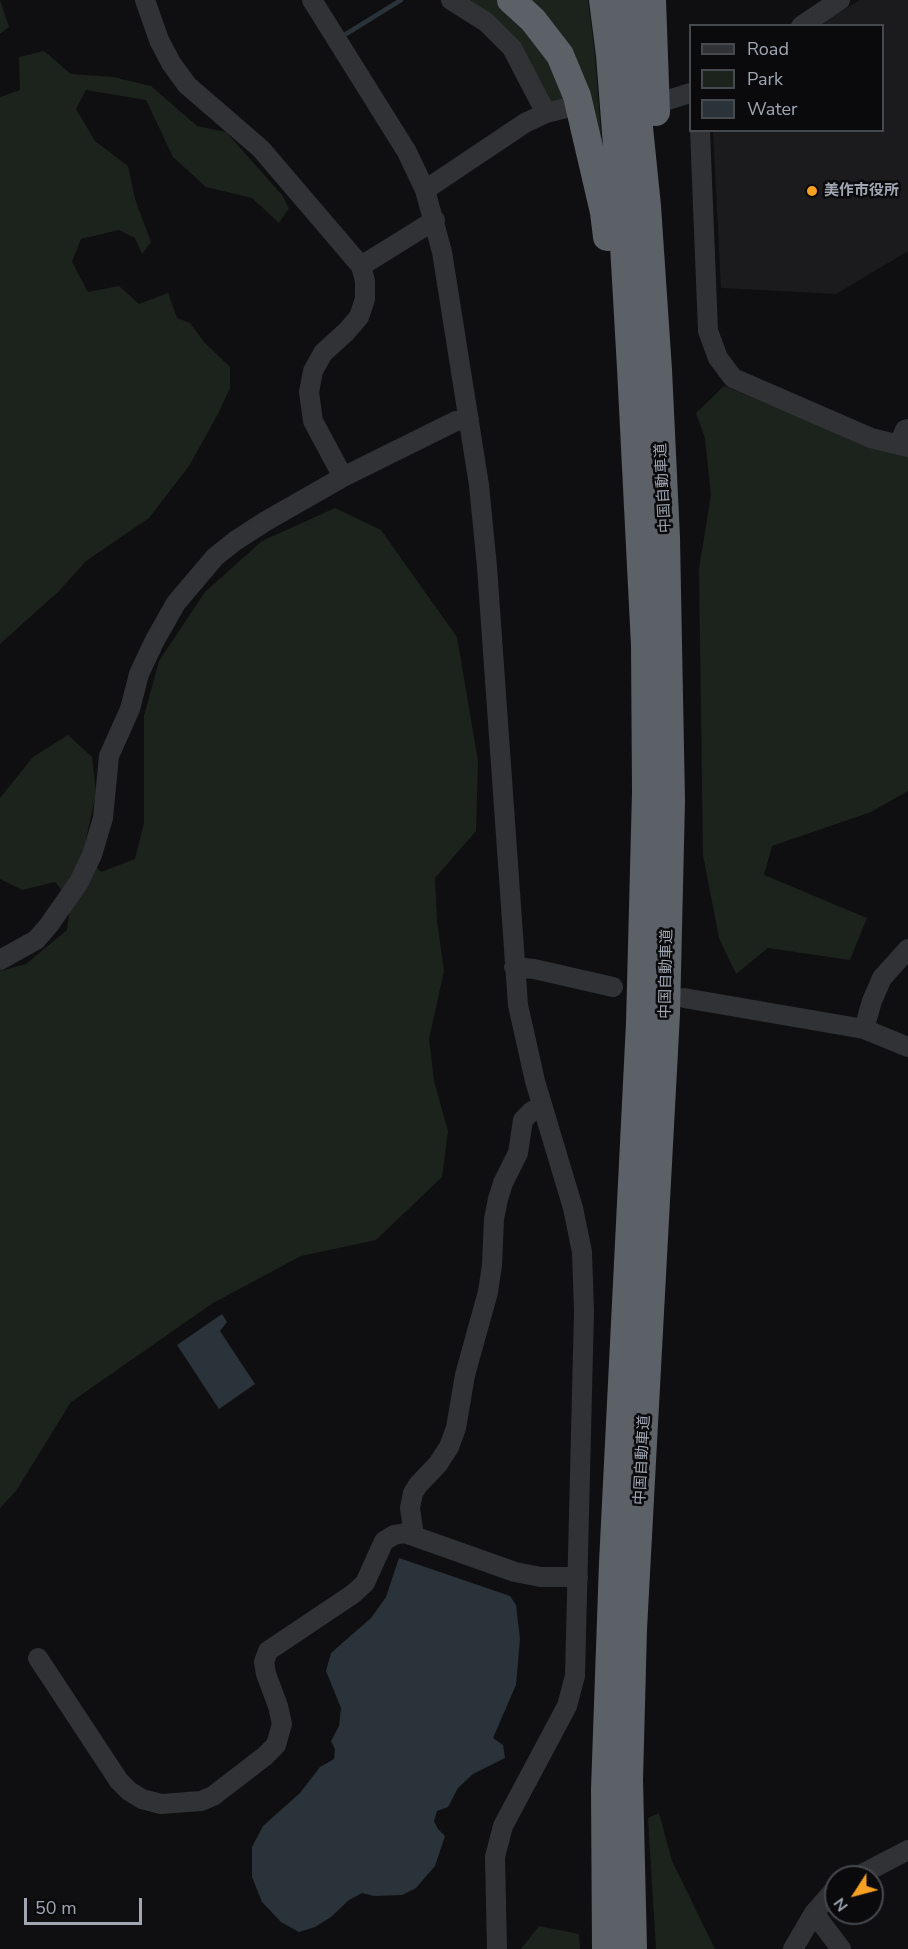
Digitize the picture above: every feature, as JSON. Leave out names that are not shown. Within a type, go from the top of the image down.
[{"type":"highway","points":[[511,0],[533,20],[560,55],[577,96],[604,212],[638,501]]},
{"type":"highway","name":"中国自動車道","points":[[603,0],[610,55],[622,210],[638,501],[645,645],[646,792],[640,1023],[612,1575],[605,1789],[606,1949]]},
{"type":"highway","name":"中国自動車道","points":[[626,0],[647,206],[656,328],[666,538],[671,801],[666,1014],[633,1629],[629,1780],[633,1949]]},
{"type":"highway","points":[[652,0],[659,174],[667,291],[656,328]]},
{"type":"street","points":[[145,0],[159,40],[187,86],[261,149],[361,266],[365,281],[365,299],[359,317],[323,353],[313,371],[309,392],[314,421],[343,477]]},
{"type":"street","points":[[312,0],[407,152],[426,190],[442,252],[479,485],[487,567],[518,1005],[543,1108],[573,1208],[582,1252],[584,1311],[575,1676],[567,1706],[503,1826],[495,1857],[496,1949]]},
{"type":"street","points":[[451,0],[486,22],[512,48],[546,113]]},
{"type":"street","points":[[804,24],[840,0]]},
{"type":"street","points":[[668,100],[689,93]]},
{"type":"street","points":[[426,190],[525,123],[546,113],[570,108]]},
{"type":"street","points":[[700,132],[708,331],[718,358],[733,378],[871,438],[905,440]]},
{"type":"street","points":[[361,266],[435,220]]},
{"type":"street","points":[[0,960],[36,940],[79,882],[88,864],[103,818],[110,756],[130,709],[139,675],[176,603],[215,557],[235,540],[343,477],[456,421],[469,420]]},
{"type":"street","points":[[864,1029],[882,978],[908,949]]},
{"type":"street","points":[[514,967],[534,969],[614,987]]},
{"type":"street","points":[[684,998],[864,1029],[908,1047]]},
{"type":"street","points":[[414,1536],[410,1508],[413,1493],[438,1464],[449,1447],[456,1428],[465,1375],[488,1292],[494,1219],[498,1199],[518,1153],[523,1120],[532,1111],[543,1108]]},
{"type":"street","points":[[38,1658],[124,1786],[142,1799],[161,1804],[201,1801],[213,1796],[265,1756],[276,1744],[282,1724],[266,1674],[264,1662],[267,1651],[353,1594],[365,1583],[384,1541],[394,1535],[405,1533],[515,1572],[541,1577],[578,1576]]},
{"type":"street","points":[[879,1865],[908,1850]]},
{"type":"street","points":[[793,1949],[814,1912],[824,1901]]},
{"type":"street","points":[[814,1912],[841,1949]]},
{"type":"shaded area","name":"美作市役所","points":[[860,0],[908,0],[908,251],[836,294],[721,288],[713,132],[884,132],[884,24],[821,24]]},
{"type":"green space","points":[[0,0],[9,27],[0,34]]},
{"type":"green space","points":[[460,0],[498,0],[531,30],[569,95],[560,105],[548,101]]},
{"type":"green space","points":[[523,0],[588,0],[602,145]]},
{"type":"green space","points":[[44,51],[71,74],[113,77],[151,86],[197,126],[226,132],[282,195],[289,208],[279,223],[252,198],[206,187],[173,157],[146,100],[86,90],[76,109],[95,141],[128,166],[135,199],[151,242],[142,254],[135,238],[119,230],[81,239],[72,262],[88,292],[119,286],[139,304],[168,293],[177,318],[190,323],[205,343],[230,367],[230,388],[189,466],[149,518],[86,561],[59,591],[0,644],[0,97],[20,90],[19,57]]},
{"type":"green space","points":[[724,386],[858,441],[908,455],[908,791],[871,812],[772,846],[764,875],[867,918],[850,960],[768,948],[736,974],[719,938],[703,855],[699,569],[711,495],[705,438],[696,413]]},
{"type":"green space","points":[[335,508],[381,530],[457,637],[478,761],[476,831],[435,878],[437,921],[444,971],[429,1039],[434,1081],[448,1131],[442,1177],[376,1240],[301,1256],[213,1303],[71,1402],[16,1491],[0,1508],[0,971],[26,964],[67,930],[71,901],[55,882],[22,890],[0,879],[0,798],[33,757],[68,735],[92,757],[96,793],[83,853],[101,872],[135,859],[144,823],[144,716],[159,661],[205,592],[262,541]]},
{"type":"green space","points":[[659,1813],[672,1861],[715,1949],[656,1949],[648,1818]]},
{"type":"green space","points":[[539,1926],[579,1934],[580,1949],[521,1949]]},
{"type":"water","points":[[222,1314],[227,1322],[220,1331],[255,1384],[219,1409],[177,1345]]},
{"type":"water","points":[[399,1558],[510,1596],[516,1605],[520,1639],[516,1685],[493,1738],[503,1745],[505,1758],[473,1774],[458,1788],[448,1807],[437,1811],[434,1821],[445,1836],[435,1866],[416,1888],[402,1895],[374,1896],[362,1893],[349,1900],[331,1917],[315,1927],[299,1932],[281,1922],[262,1902],[252,1877],[252,1847],[263,1826],[300,1793],[320,1767],[334,1759],[335,1749],[331,1741],[339,1726],[341,1708],[326,1671],[331,1653],[371,1618],[386,1597]]},
{"type":"waterway","points":[[346,34],[401,0]]},
{"type":"place","name":"美作市役所","points":[[812,191]]}]
